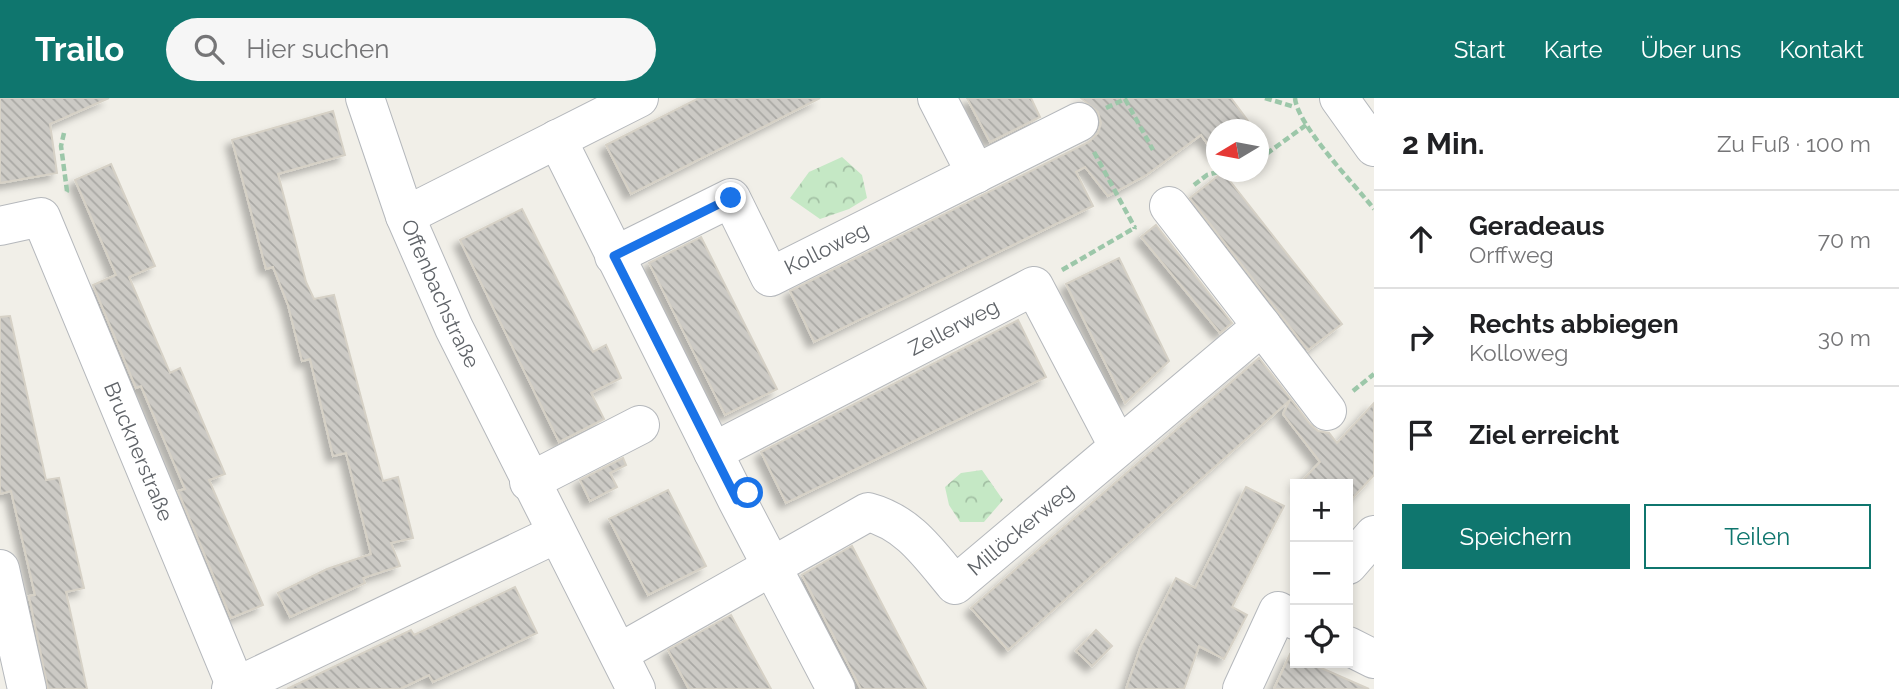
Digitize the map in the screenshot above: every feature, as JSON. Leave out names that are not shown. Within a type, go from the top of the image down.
[{"type":"street","name":"Offenbachstraße","points":[[365,98],[405,216],[454,328],[635,689]]},
{"type":"street","points":[[405,216],[639,98]]},
{"type":"street","points":[[1339,98],[1374,147]]},
{"type":"street","points":[[937,112],[976,174]]},
{"type":"street","name":"Kolloweg","points":[[614,256],[731,198],[745,216],[772,283],[1079,122]]},
{"type":"street","points":[[557,139],[591,199],[614,256],[836,689]]},
{"type":"street","points":[[1169,206],[1327,411]]},
{"type":"street","points":[[0,226],[41,217]]},
{"type":"street","name":"Brucknerstraße","points":[[41,217],[233,688]]},
{"type":"street","points":[[1034,286],[1093,416],[1118,446]]},
{"type":"street","name":"Zellerweg","points":[[713,452],[1034,286]]},
{"type":"street","name":"Millöckerweg","points":[[619,653],[868,512],[888,517],[919,531],[955,585],[1262,326]]},
{"type":"street","points":[[529,482],[640,425]]},
{"type":"street","points":[[233,688],[556,534]]},
{"type":"street","points":[[1353,559],[1374,535]]},
{"type":"street","points":[[0,569],[27,689]]},
{"type":"street","points":[[1242,689],[1287,615]]},
{"type":"street","points":[[1353,648],[1374,659]]},
{"type":"path","points":[[1135,228],[1079,122],[1124,98],[1153,150]]},
{"type":"path","points":[[1265,98],[1296,107]]},
{"type":"path","points":[[1283,98],[1287,104]]},
{"type":"path","points":[[1295,98],[1296,107],[1306,125],[1374,209]]},
{"type":"path","points":[[1269,152],[1306,125]]},
{"type":"path","points":[[41,217],[67,191],[61,146],[64,133]]},
{"type":"path","points":[[1034,286],[1135,228],[1169,206],[1206,176]]},
{"type":"green space","points":[[842,157],[862,175],[867,198],[849,209],[820,219],[790,198],[809,172]]},
{"type":"green space","points":[[982,470],[1003,500],[984,522],[960,522],[949,505],[945,487],[961,473]]},
{"type":"building","points":[[0,98],[109,98],[50,124],[57,173],[0,183]]},
{"type":"building","points":[[699,98],[820,98],[631,194],[606,145]]},
{"type":"building","points":[[967,98],[1031,98],[1040,117],[990,142]]},
{"type":"building","points":[[1081,98],[1231,98],[1247,119],[1206,119],[1206,142],[1201,135],[1145,176],[1108,196],[1085,167],[1076,172],[1093,206],[814,342],[790,291],[1089,142],[1098,133],[1101,123],[1098,112]]},
{"type":"building","points":[[333,111],[345,155],[278,174],[306,282],[314,299],[334,295],[383,481],[398,477],[413,538],[391,543],[400,566],[363,578],[365,583],[290,617],[278,593],[327,569],[371,554],[346,453],[333,456],[310,359],[302,361],[288,305],[273,267],[266,269],[232,140]]},
{"type":"building","points":[[111,164],[155,266],[129,277],[170,373],[180,368],[225,474],[209,480],[263,605],[231,618],[178,491],[185,489],[141,386],[136,388],[93,285],[116,275],[75,180]]},
{"type":"building","points":[[1210,182],[1231,182],[1342,324],[1308,350],[1190,198]]},
{"type":"building","points":[[522,209],[593,352],[606,345],[621,378],[591,393],[604,419],[559,442],[460,240]]},
{"type":"building","points":[[1156,225],[1232,323],[1220,333],[1141,237]]},
{"type":"building","points":[[701,237],[777,389],[725,415],[649,263]]},
{"type":"building","points":[[1119,258],[1169,361],[1125,403],[1066,284]]},
{"type":"building","points":[[10,316],[46,480],[59,478],[84,588],[66,592],[87,689],[48,689],[29,596],[35,595],[11,491],[0,494],[0,317]]},
{"type":"building","points":[[1018,320],[1046,377],[786,503],[761,452]]},
{"type":"building","points":[[1259,358],[1310,424],[1318,431],[1329,433],[1337,443],[1374,403],[1374,475],[1353,498],[1353,479],[1304,479],[1320,462],[1283,414],[1290,400],[1008,650],[971,608]]},
{"type":"building","points":[[623,458],[626,465],[610,473],[617,487],[590,501],[580,480]]},
{"type":"building","points":[[1246,487],[1284,506],[1232,607],[1247,615],[1224,659],[1199,646],[1184,689],[1126,689],[1141,646],[1176,578],[1195,588]]},
{"type":"building","points":[[668,490],[706,566],[648,595],[609,519]]},
{"type":"building","points":[[852,546],[926,689],[861,689],[802,575]]},
{"type":"building","points":[[515,587],[537,633],[433,682],[429,675],[400,689],[287,689],[411,630],[414,635]]},
{"type":"building","points":[[731,615],[771,689],[689,689],[668,650]]},
{"type":"building","points":[[1096,630],[1112,646],[1092,666],[1076,651]]},
{"type":"building","points":[[1290,654],[1290,668],[1321,668],[1369,689],[1274,689]]},
{"type":"route","points":[[731,198],[614,256],[737,500],[748,493]]}]
